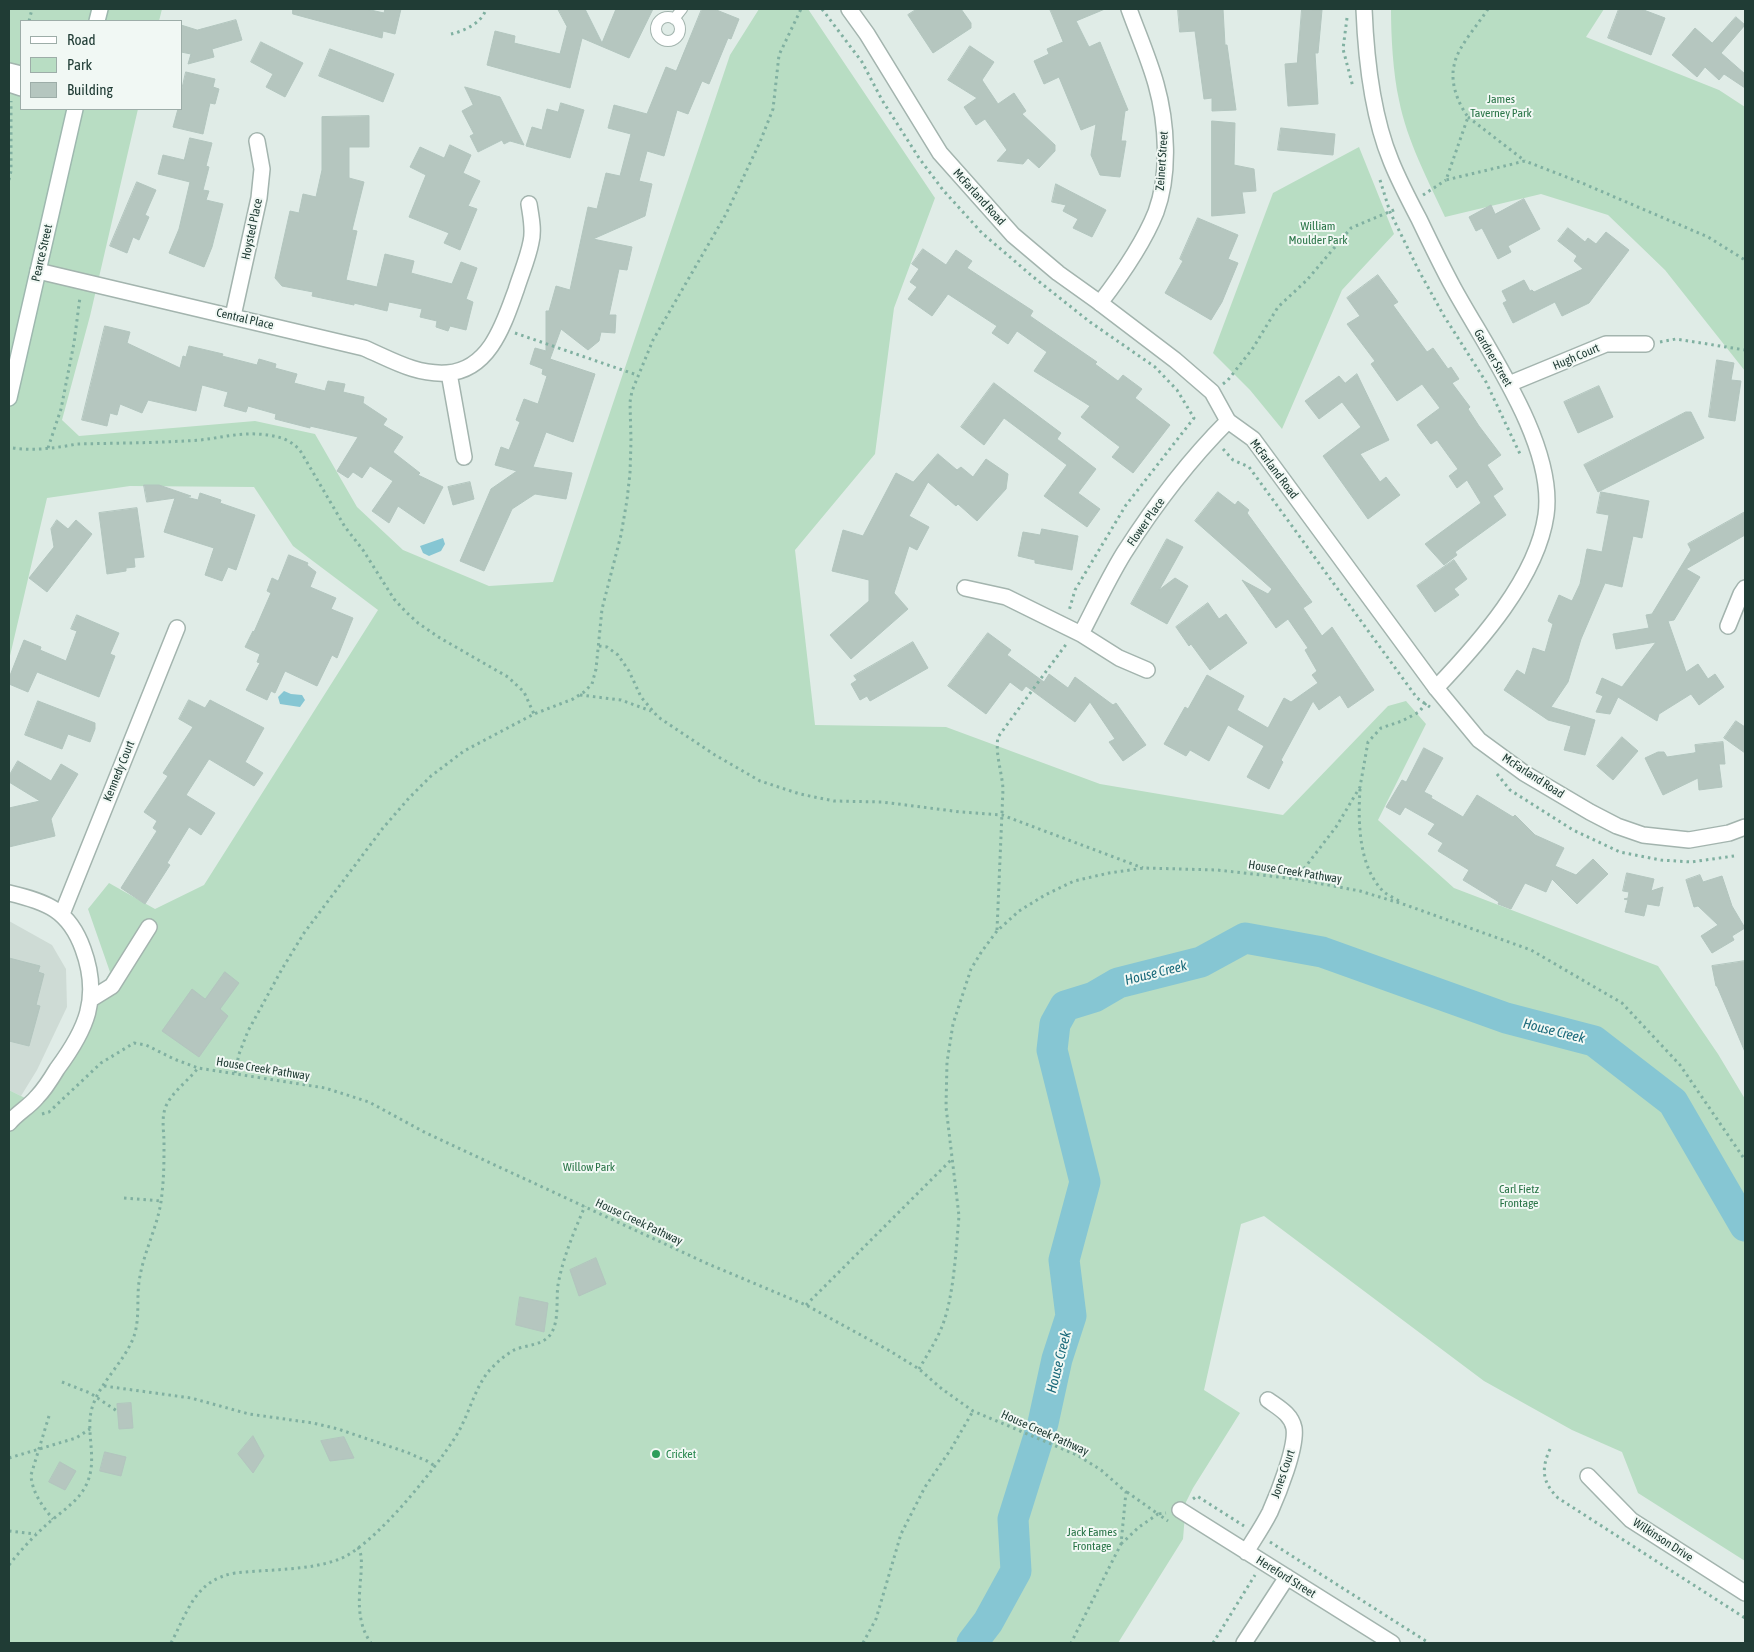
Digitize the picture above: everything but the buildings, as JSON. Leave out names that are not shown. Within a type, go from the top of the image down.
[{"type":"street","name":"McFarland Road","points":[[849,9],[868,34],[940,154],[1013,235],[1058,273],[1175,360],[1212,392],[1228,421],[1254,439],[1436,688],[1479,740],[1524,773],[1590,812],[1617,826],[1643,835],[1690,840],[1729,833],[1745,827]]},
{"type":"street","name":"Zeinert Street","points":[[1100,303],[1118,280],[1156,212],[1164,160],[1164,121],[1156,83],[1129,9]]},
{"type":"street","name":"Gardner Street","points":[[1364,9],[1369,72],[1382,133],[1390,160],[1452,286],[1509,384],[1534,439],[1545,475],[1546,513],[1539,547],[1520,584],[1491,624],[1436,688]]},
{"type":"street","points":[[9,71],[16,83]]},
{"type":"street","name":"Pearce Street","points":[[9,398],[75,110]]},
{"type":"street","name":"Hoysted Place","points":[[233,316],[258,198],[262,169],[257,142]]},
{"type":"street","name":"Central Place","points":[[38,271],[364,348],[403,366],[423,372],[449,373],[465,369],[477,360],[491,347],[502,329],[531,242],[530,204]]},
{"type":"street","name":"Hugh Court","points":[[1509,384],[1606,344],[1646,344]]},
{"type":"street","points":[[449,373],[464,457]]},
{"type":"street","name":"Flower Place","points":[[1081,634],[1124,553],[1163,498],[1206,444],[1228,421]]},
{"type":"street","points":[[965,588],[1006,597],[1081,634],[1119,658],[1147,670]]},
{"type":"street","points":[[1728,626],[1745,588]]},
{"type":"street","name":"Kennedy Court","points":[[62,914],[177,628]]},
{"type":"street","points":[[9,893],[29,897],[45,904],[62,914],[71,924],[89,964],[92,987],[91,1006],[85,1023],[70,1052],[36,1098],[9,1123]]},
{"type":"street","points":[[91,999],[112,986],[149,927]]},
{"type":"street","name":"Jones Court","points":[[1246,1552],[1270,1513],[1294,1444],[1294,1429],[1286,1413],[1268,1400]]},
{"type":"street","name":"Wilkinson Drive","points":[[1588,1476],[1631,1520],[1745,1593]]},
{"type":"street","name":"Hereford Street","points":[[1180,1510],[1392,1643]]},
{"type":"street","points":[[1244,1643],[1287,1577]]},
{"type":"lane","points":[[674,19],[682,9]]},
{"type":"path","points":[[451,34],[462,32],[472,25],[484,15],[486,9]]},
{"type":"path","points":[[235,1073],[239,1054],[248,1031],[282,969],[304,933],[383,828],[431,776],[464,751],[534,714],[579,695],[590,687],[594,679],[600,646],[602,609],[621,535],[631,441],[630,402],[637,375],[652,340],[726,214],[760,142],[773,108],[779,55],[801,9]]},
{"type":"path","points":[[822,9],[862,62],[882,100],[919,158],[943,190],[982,233],[1090,322],[1155,367],[1177,390],[1194,418],[1120,513],[1075,590],[1065,626]]},
{"type":"path","points":[[1488,9],[1454,62],[1454,84],[1460,106],[1468,117],[1525,161],[1582,183],[1708,237],[1745,260]]},
{"type":"path","points":[[1348,14],[1343,49],[1354,88]]},
{"type":"path","points":[[9,180],[11,171],[10,106],[16,83]]},
{"type":"path","points":[[1446,180],[1468,117]]},
{"type":"path","points":[[1212,392],[1228,380],[1253,348],[1278,307],[1308,280],[1351,228],[1411,203],[1446,180],[1525,161]]},
{"type":"path","points":[[1378,174],[1390,212],[1419,271],[1444,316],[1486,382],[1524,461]]},
{"type":"path","points":[[48,448],[61,409],[74,343],[83,281]]},
{"type":"path","points":[[502,329],[637,375]]},
{"type":"path","points":[[1646,344],[1676,339],[1745,350]]},
{"type":"path","points":[[13,448],[25,450],[77,444],[202,440],[246,434],[280,438],[292,442],[301,452],[344,527],[363,550],[394,599],[418,623],[440,638],[508,677],[524,692],[534,714]]},
{"type":"path","points":[[997,931],[1003,789],[996,746],[998,737],[1069,640],[1081,634]]},
{"type":"path","points":[[600,646],[611,650],[623,661],[641,697],[652,711],[666,723],[751,777],[800,794],[834,802],[882,802],[1002,815],[1144,868]]},
{"type":"path","points":[[1406,905],[1384,892],[1370,872],[1361,844],[1358,817],[1360,787],[1368,742],[1381,728],[1402,721],[1419,712],[1436,688]]},
{"type":"path","points":[[579,695],[621,700],[652,711]]},
{"type":"path","points":[[1296,880],[1336,827],[1360,787]]},
{"type":"path","name":"House Creek Pathway","points":[[919,1369],[942,1324],[951,1287],[959,1216],[946,1107],[947,1062],[953,1024],[971,969],[997,931],[1019,911],[1074,881],[1144,868],[1217,870],[1296,880],[1360,891],[1406,905],[1532,950],[1622,1004],[1680,1065],[1745,1160]]},
{"type":"path","points":[[26,1106],[43,1114],[49,1112],[101,1063],[134,1042],[146,1045],[198,1068]]},
{"type":"path","name":"House Creek Pathway","points":[[9,1564],[36,1534],[74,1501],[88,1482],[92,1454],[92,1408],[97,1397],[131,1345],[138,1322],[140,1273],[155,1229],[161,1201],[164,1162],[163,1124],[166,1106],[198,1068],[325,1088],[368,1102],[426,1133],[708,1264],[806,1305],[848,1326],[919,1369],[955,1399],[973,1411],[1076,1455],[1101,1470],[1126,1492],[1158,1514]]},
{"type":"path","points":[[806,1305],[951,1159]]},
{"type":"path","points":[[124,1198],[161,1201]]},
{"type":"path","points":[[171,1643],[197,1594],[212,1580],[223,1575],[235,1573],[331,1562],[346,1556],[358,1547],[398,1511],[435,1466],[460,1429],[476,1391],[490,1370],[512,1352],[540,1342],[550,1336],[556,1316],[558,1286],[565,1256],[585,1206]]},
{"type":"path","points":[[62,1382],[90,1393],[117,1411]]},
{"type":"path","points":[[104,1386],[191,1398],[249,1414],[330,1427],[406,1452],[435,1466]]},
{"type":"path","points":[[863,1643],[876,1619],[901,1534],[925,1487],[951,1449],[973,1411]]},
{"type":"path","points":[[49,1416],[32,1474],[32,1484],[35,1494],[53,1519]]},
{"type":"path","points":[[9,1458],[76,1438],[91,1428]]},
{"type":"path","points":[[1550,1449],[1544,1461],[1546,1482],[1558,1498],[1745,1618]]},
{"type":"path","points":[[1071,1643],[1120,1544],[1126,1492]]},
{"type":"path","points":[[1120,1544],[1139,1527],[1158,1514],[1180,1510],[1197,1496],[1429,1643]]},
{"type":"path","points":[[9,1531],[36,1534]]},
{"type":"path","points":[[358,1547],[361,1558],[360,1618],[370,1643]]},
{"type":"path","points":[[1212,1643],[1255,1576]]},
{"type":"shaded area","points":[[9,921],[52,945],[66,969],[67,1007],[37,1070],[21,1096],[9,1090]]},
{"type":"green space","name":"Willow Park","points":[[9,9],[162,9],[159,20],[20,20],[20,110],[138,110],[90,316],[62,420],[79,436],[255,421],[315,434],[357,507],[403,550],[489,586],[553,582],[730,55],[759,9],[808,9],[935,198],[894,308],[875,454],[795,550],[815,725],[946,727],[1100,784],[1283,815],[1388,706],[1406,701],[1426,724],[1378,820],[1454,888],[1658,966],[1718,1054],[1745,1099],[1745,1561],[1638,1493],[1622,1452],[1572,1430],[1484,1381],[1264,1216],[1241,1224],[1204,1390],[1240,1413],[1186,1502],[1183,1539],[1118,1643],[9,1643],[9,1090],[35,1103],[110,972],[88,909],[109,883],[155,909],[204,885],[378,610],[293,546],[254,487],[130,486],[47,498],[9,660]]},
{"type":"green space","name":"James Taverney Park","points":[[1391,9],[1604,9],[1586,37],[1719,90],[1745,107],[1745,371],[1665,270],[1608,215],[1541,194],[1445,217],[1419,160],[1403,115],[1394,66]]},
{"type":"green space","name":"William Moulder Park","points":[[1359,147],[1394,234],[1342,290],[1282,429],[1250,390],[1213,353],[1273,193]]},
{"type":"water","points":[[443,538],[445,544],[441,551],[429,556],[423,553],[420,546]]},
{"type":"water","points":[[284,691],[302,695],[305,700],[300,707],[280,704],[278,697]]},
{"type":"waterway","name":"House Creek","points":[[972,1643],[988,1622],[1016,1571],[1013,1519],[1043,1423],[1057,1359],[1071,1316],[1064,1260],[1085,1182],[1052,1050],[1055,1024],[1065,1006],[1094,997],[1118,983],[1201,962],[1245,938],[1322,952],[1506,1018],[1594,1041],[1673,1102],[1745,1226]]},
{"type":"place","name":"Cricket","points":[[656,1454]]},
{"type":"park label","name":"Carl Fietz Frontage","points":[[1519,1196]]},
{"type":"park label","name":"Jack Eames Frontage","points":[[1092,1539]]}]
